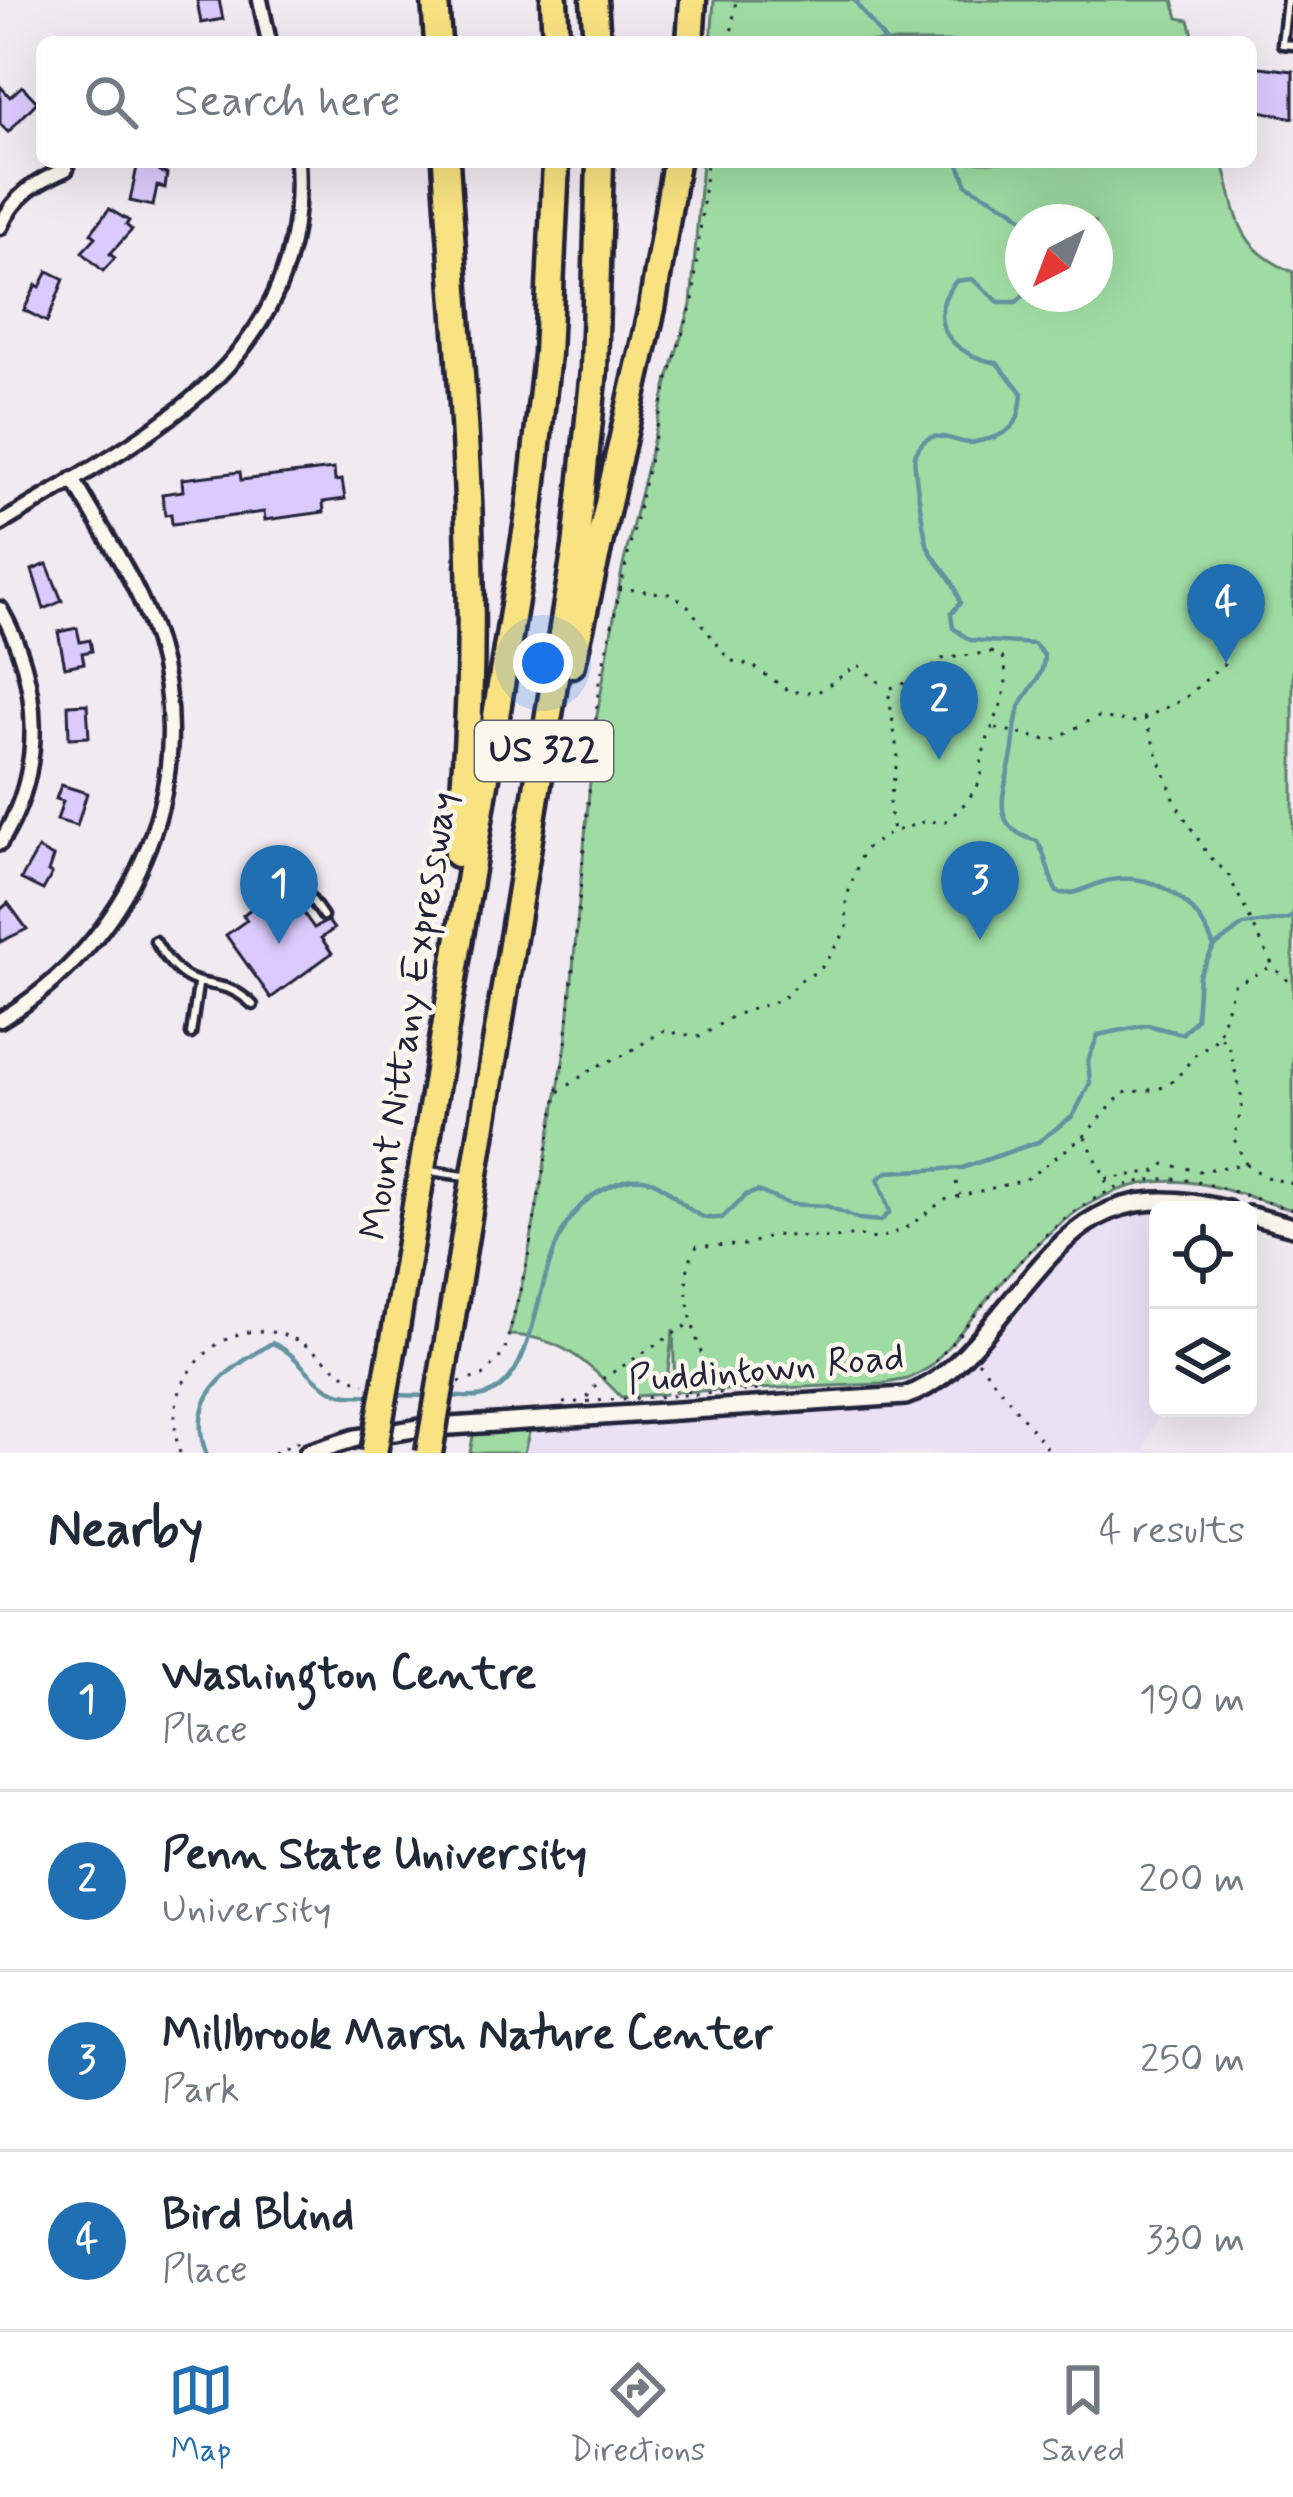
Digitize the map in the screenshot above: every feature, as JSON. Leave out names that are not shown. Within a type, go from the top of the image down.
[{"type":"highway","points":[[435,0],[438,36]]},
{"type":"highway","points":[[554,0],[556,36]]},
{"type":"highway","points":[[594,0],[597,36]]},
{"type":"highway","points":[[690,36],[693,0]]},
{"type":"highway","points":[[403,1277],[410,1165],[467,776],[472,582],[446,168]]},
{"type":"highway","name":"Mount Nittany Expressway","points":[[374,1453],[530,508],[547,354],[556,168]]},
{"type":"highway","name":"US 322","points":[[429,1453],[582,496],[595,349],[600,168]]},
{"type":"highway","points":[[500,1019],[530,902],[569,679],[652,308],[675,168]]},
{"type":"street","points":[[260,0],[267,36]]},
{"type":"street","points":[[0,524],[187,406],[242,351],[268,312],[291,249],[297,217],[297,168]]},
{"type":"street","points":[[0,227],[26,188],[66,169]]},
{"type":"street","points":[[0,1020],[68,970],[110,922],[148,850],[166,787],[167,699],[158,644],[137,589],[73,479]]},
{"type":"street","points":[[0,609],[23,660],[34,743],[18,806],[0,843]]},
{"type":"street","name":"Puddintown Road","points":[[308,1453],[356,1438],[420,1428],[889,1400],[920,1391],[954,1367],[1065,1240],[1095,1216],[1116,1205],[1161,1198],[1178,1201]]},
{"type":"street","points":[[1257,1218],[1293,1227]]},
{"type":"lane","points":[[1287,0],[1282,44],[1293,45]]},
{"type":"lane","points":[[286,863],[323,916]]},
{"type":"lane","points":[[155,941],[180,976],[198,985],[228,987],[254,1005]]},
{"type":"lane","points":[[191,1034],[198,985]]},
{"type":"lane","points":[[421,1169],[473,1178]]},
{"type":"path","points":[[731,36],[736,0]]},
{"type":"path","points":[[620,588],[669,594],[685,602],[729,660],[753,666],[790,692],[818,692],[858,665],[866,668],[888,689],[893,713],[898,757],[889,804],[893,832]]},
{"type":"path","points":[[558,1093],[655,1034],[705,1036],[734,1015],[787,996],[801,980],[820,970],[847,928],[846,899],[863,850],[893,832],[923,822],[946,821],[956,814],[981,781],[982,758],[1004,701],[1006,663],[991,652],[942,659],[913,682],[888,689]]},
{"type":"path","points":[[992,728],[1051,741],[1096,717],[1136,722],[1184,699],[1225,663]]},
{"type":"path","points":[[1144,718],[1175,803],[1208,855],[1228,874],[1273,966],[1293,985]]},
{"type":"path","points":[[708,1376],[690,1320],[689,1262],[697,1246],[744,1245],[773,1234],[874,1239],[904,1229],[938,1203],[1025,1180],[1084,1136],[1107,1103],[1123,1094],[1166,1086],[1219,1035],[1232,989],[1241,979],[1273,966]]},
{"type":"path","points":[[1219,1035],[1229,1050],[1243,1103],[1234,1139],[1238,1150],[1246,1164],[1266,1177],[1293,1184]]},
{"type":"path","points":[[1084,1136],[1106,1179],[1106,1192]]},
{"type":"path","points":[[1106,1179],[1156,1171],[1165,1164],[1199,1171],[1246,1164]]},
{"type":"path","points":[[956,1182],[960,1196]]},
{"type":"path","points":[[585,1400],[599,1381],[690,1320]]},
{"type":"path","points":[[973,1355],[1051,1453]]},
{"type":"path","points":[[687,1411],[689,1386],[708,1376],[732,1391],[736,1408]]},
{"type":"shaded area","points":[[1149,1207],[1149,1417],[1156,1417],[1144,1448],[1156,1453],[470,1453],[519,1431],[865,1410],[917,1400],[940,1388],[1068,1246],[1095,1225]]},
{"type":"green space","points":[[714,0],[1173,0],[1178,18],[1189,20],[1193,36],[711,36]]},
{"type":"green space","points":[[702,168],[1224,168],[1236,214],[1249,241],[1293,272],[1293,1210],[1186,1182],[1143,1184],[1105,1195],[1071,1215],[1040,1242],[930,1367],[908,1379],[881,1384],[675,1392],[673,1329],[665,1394],[621,1397],[571,1353],[543,1340],[509,1335],[566,1045],[595,727],[622,570],[668,379],[691,305]]},
{"type":"green space","points":[[532,1421],[524,1453],[470,1453],[475,1425]]},
{"type":"building","points":[[197,0],[219,0],[223,19],[201,23]]},
{"type":"building","points":[[1257,67],[1293,71],[1293,118],[1257,110]]},
{"type":"building","points":[[0,86],[10,97],[22,86],[36,103],[8,132],[0,124]]},
{"type":"building","points":[[137,168],[161,168],[167,174],[165,188],[157,186],[153,206],[130,201]]},
{"type":"building","points":[[109,209],[129,221],[126,225],[132,230],[110,254],[115,258],[103,271],[82,252],[96,237],[91,233]]},
{"type":"building","points":[[48,271],[64,279],[47,322],[24,310]]},
{"type":"building","points":[[334,469],[335,481],[342,480],[345,499],[323,502],[324,512],[265,520],[264,512],[172,524],[171,514],[165,515],[162,494],[183,491],[182,479],[240,472],[241,480]]},
{"type":"building","points":[[47,564],[62,601],[44,609],[32,570]]},
{"type":"building","points":[[77,628],[80,642],[90,640],[92,651],[82,653],[84,663],[65,667],[58,632]]},
{"type":"building","points":[[87,704],[89,737],[69,738],[68,705]]},
{"type":"building","points":[[61,785],[87,793],[77,826],[57,820],[63,801],[56,799]]},
{"type":"building","points":[[38,849],[53,857],[48,872],[52,874],[43,890],[21,879]]},
{"type":"building","points":[[288,891],[314,928],[328,921],[334,929],[321,938],[332,953],[271,998],[226,935],[247,920],[243,915],[262,900],[267,906]]},
{"type":"building","points":[[8,903],[27,929],[0,942],[0,910]]},
{"type":"waterway","points":[[854,0],[881,36]]},
{"type":"waterway","points":[[960,168],[967,185],[1005,206]]},
{"type":"waterway","points":[[446,1396],[479,1397],[504,1384],[530,1335],[558,1241],[574,1214],[597,1193],[623,1181],[643,1179],[708,1218],[722,1218],[746,1195],[758,1191],[789,1204],[827,1206],[859,1219],[881,1221],[890,1212],[878,1179],[887,1172],[962,1168],[1038,1142],[1073,1116],[1090,1083],[1088,1061],[1098,1035],[1147,1025],[1182,1034],[1196,1019],[1199,975],[1214,947],[1187,905],[1160,886],[1128,879],[1057,892],[1037,841],[1021,835],[1005,817],[1003,795],[1017,717],[1039,676],[1044,655],[1034,644],[970,640],[953,628],[951,614],[960,603],[957,593],[926,541],[915,460],[921,445],[933,437],[971,443],[1005,432],[1018,417],[1022,393],[997,363],[967,353],[947,334],[942,323],[946,296],[956,281],[972,279],[1005,302]]},
{"type":"waterway","points":[[1214,947],[1243,925],[1293,915]]},
{"type":"waterway","points":[[206,1453],[201,1433],[206,1400],[226,1374],[272,1343],[335,1392],[375,1395]]},
{"type":"waterway","points":[[392,1395],[429,1396]]},
{"type":"place","name":"Bird Blind","points":[[1226,663]]},
{"type":"place","name":"Penn State University","points":[[939,760]]},
{"type":"place","name":"Millbrook Marsh Nature Center","points":[[980,940]]},
{"type":"place","name":"Washington Centre","points":[[279,944]]}]
